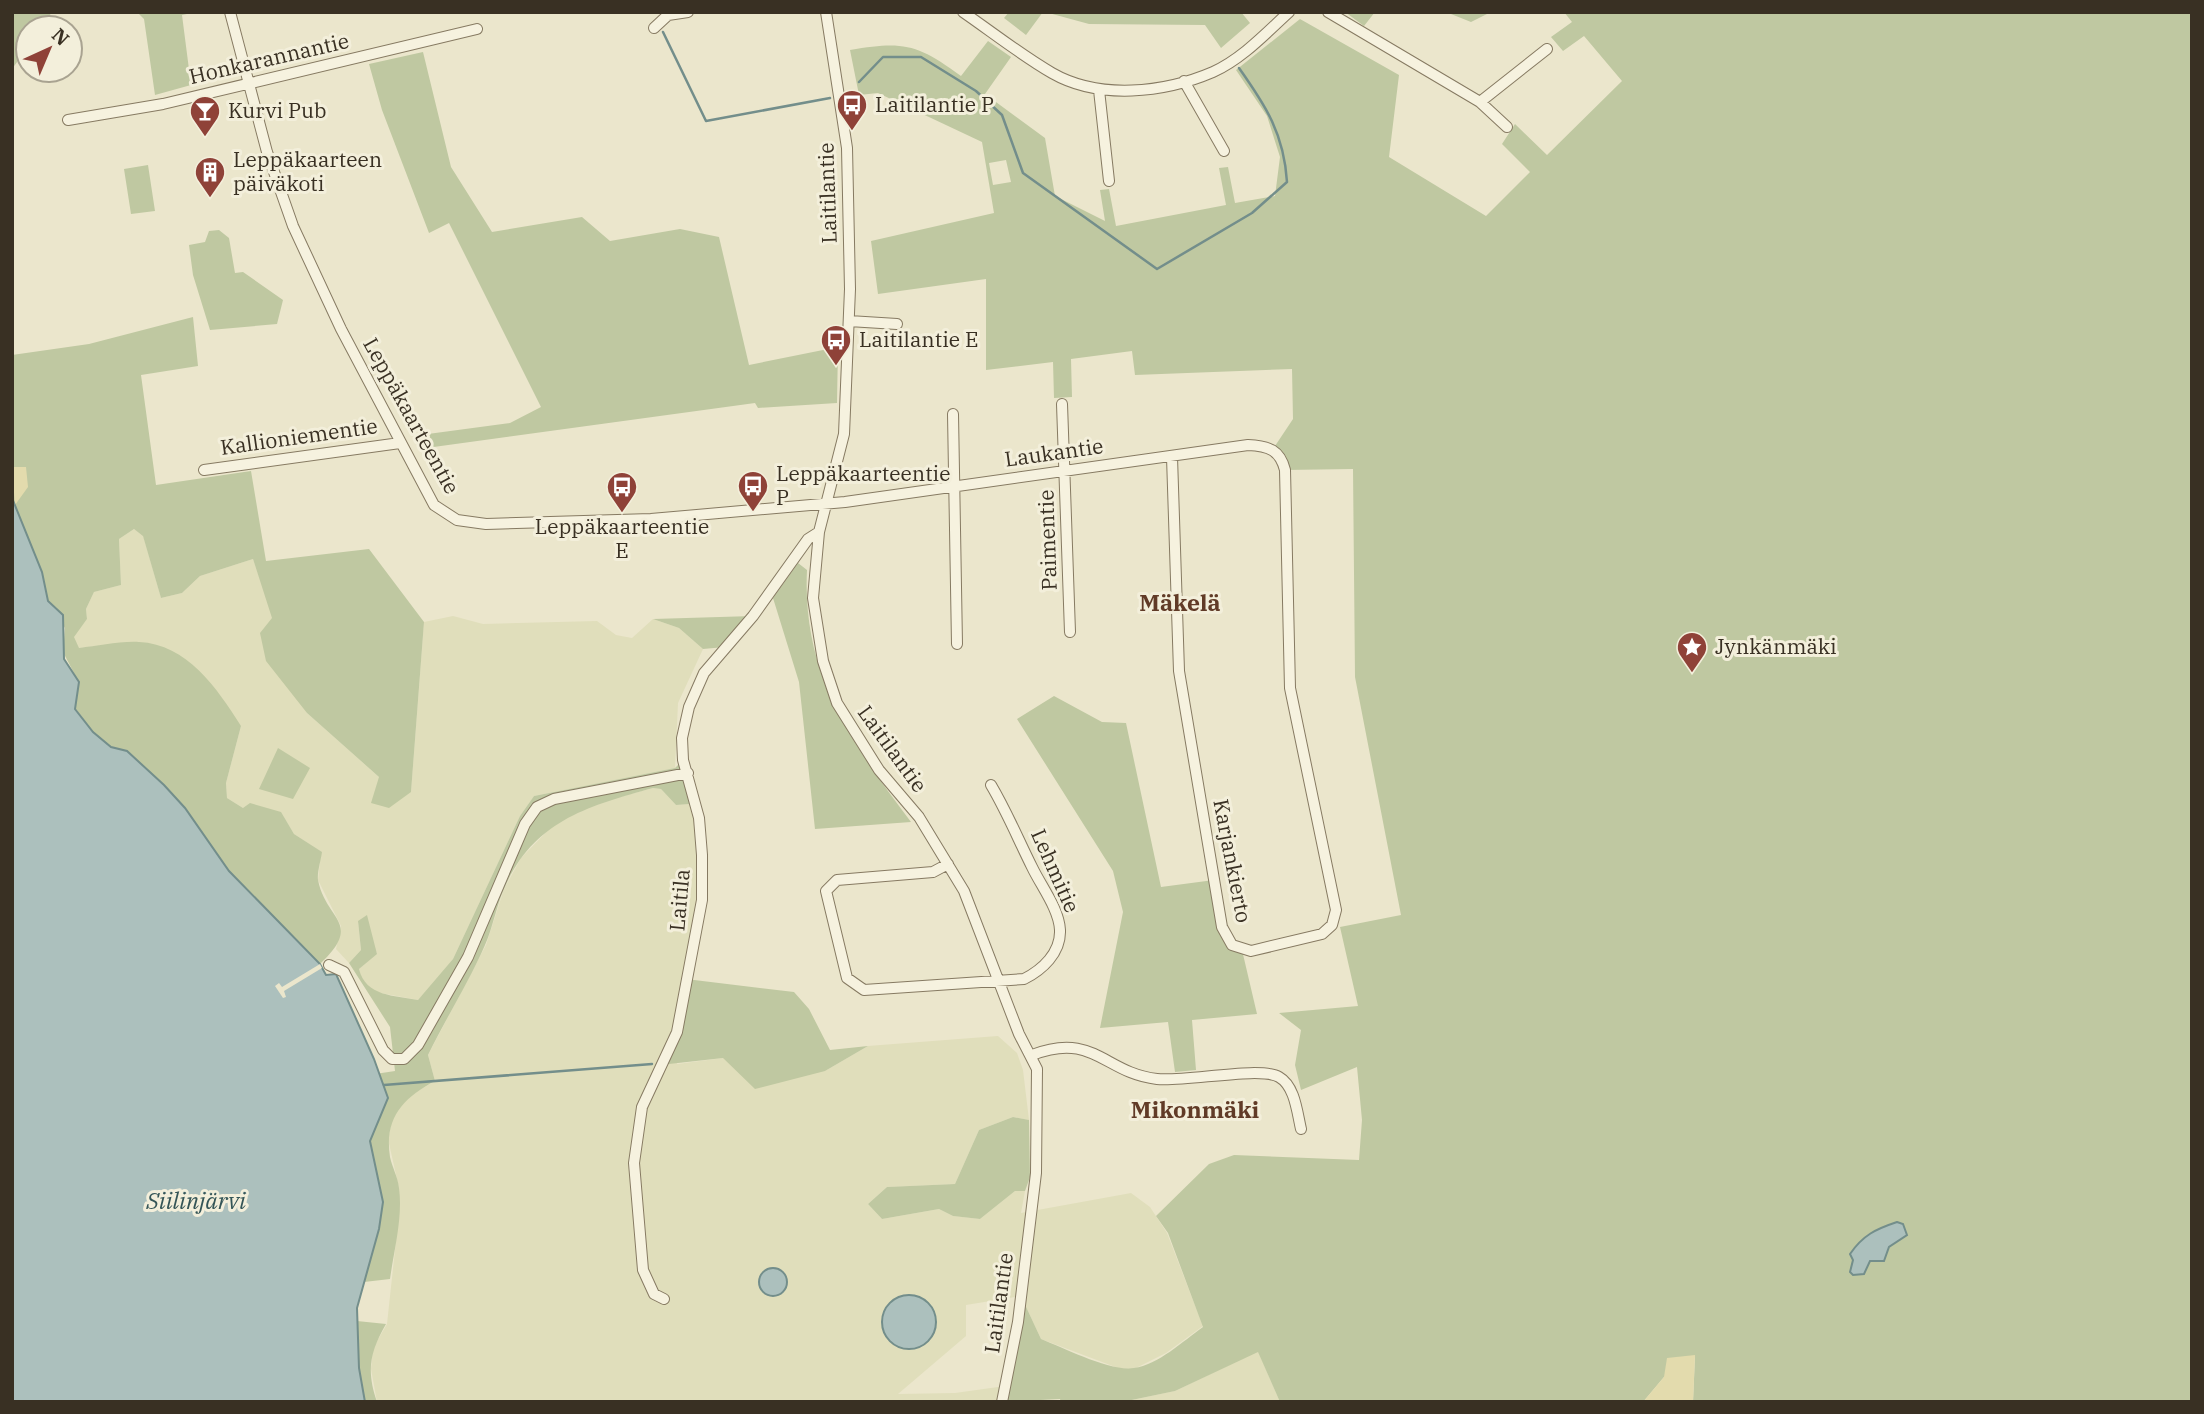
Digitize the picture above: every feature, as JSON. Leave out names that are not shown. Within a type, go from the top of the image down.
[{"type":"street","name":"Leppäkaarteentie","points":[[230,12],[248,84],[293,226],[400,443],[434,505],[457,520],[486,524],[651,519],[828,503]]},
{"type":"street","points":[[654,28],[663,18],[688,12]]},
{"type":"street","name":"Laitilantie","points":[[826,12],[848,148],[851,209],[849,321],[844,434],[818,533],[813,598],[823,661],[836,703],[857,738],[919,817],[964,891],[1018,1034],[1032,1055],[1037,1069],[1036,1173],[1018,1322],[1002,1402]]},
{"type":"street","points":[[963,12],[1053,74],[1099,90],[1133,91],[1213,72],[1245,52],[1289,12]]},
{"type":"street","points":[[1328,12],[1480,102],[1507,127]]},
{"type":"street","name":"Honkarannantie","points":[[68,120],[248,84],[477,29]]},
{"type":"street","points":[[1480,102],[1547,49]]},
{"type":"street","points":[[1184,81],[1224,151]]},
{"type":"street","points":[[1099,90],[1109,181]]},
{"type":"street","points":[[849,321],[897,324]]},
{"type":"street","name":"Paimentie","points":[[1062,404],[1070,632]]},
{"type":"street","points":[[953,414],[957,644]]},
{"type":"street","name":"Kallioniementie","points":[[204,470],[400,443]]},
{"type":"street","name":"Laukantie","points":[[828,503],[1248,445],[1273,449],[1282,458]]},
{"type":"street","name":"Karjankierto","points":[[1172,457],[1179,671],[1222,927],[1232,945],[1251,951],[1322,934],[1332,925],[1336,910],[1290,688],[1285,470],[1282,458]]},
{"type":"street","name":"Laitila","points":[[664,1299],[654,1294],[643,1270],[634,1163],[642,1107],[677,1032],[702,900],[699,818],[682,738],[689,707],[704,673],[753,616],[808,538],[818,533]]},
{"type":"street","points":[[329,965],[344,972],[383,1050],[392,1059],[404,1059],[418,1045],[468,957],[525,824],[537,807],[554,799],[688,773]]},
{"type":"street","name":"Lehmitie","points":[[991,785],[1012,820],[1059,919],[1060,932],[1050,960],[1038,972],[1024,979],[998,981]]},
{"type":"street","points":[[948,864],[933,872],[837,880],[826,891],[847,978],[864,990],[998,981]]},
{"type":"street","points":[[1032,1055],[1050,1048],[1080,1048],[1138,1076],[1160,1079],[1195,1080],[1260,1072],[1277,1075],[1290,1088],[1301,1129]]},
{"type":"shaded area","points":[[134,529],[143,535],[161,598],[182,593],[200,576],[253,559],[307,713],[380,778],[411,792],[424,622],[453,616],[483,624],[597,621],[616,635],[632,638],[653,619],[679,628],[703,649],[678,703],[675,768],[534,796],[520,816],[453,959],[437,981],[418,1000],[375,992],[362,981],[359,969],[377,953],[358,922],[361,950],[349,963],[336,949],[341,926],[318,880],[321,852],[294,834],[280,812],[243,808],[227,798],[226,783],[241,726],[138,642],[78,648],[73,637],[87,619],[86,609],[94,592],[121,585],[119,539]]},
{"type":"shaded area","points":[[653,788],[661,789],[676,805],[690,804],[699,818],[702,855],[677,1064],[723,1058],[825,1071],[868,1046],[998,1036],[1017,1053],[1023,1070],[1029,1120],[1013,1117],[979,1130],[955,1184],[887,1187],[868,1204],[882,1219],[939,1209],[953,1216],[980,1219],[1015,1191],[1025,1191],[1021,1213],[1131,1193],[1150,1207],[1167,1233],[1203,1326],[1166,1353],[1134,1369],[1118,1368],[1041,1339],[1021,1296],[966,1305],[966,1336],[898,1394],[955,1393],[1005,1386],[1002,1402],[377,1402],[371,1369],[373,1348],[387,1324],[399,1213],[399,1188],[388,1139],[392,1119],[404,1099],[435,1081],[428,1055],[486,945],[504,889],[521,858],[557,821],[601,802]],"holes":[[[909,1295],[936,1325],[928,1341],[882,1324],[886,1307],[900,1296]]]},
{"type":"shaded area","points":[[1258,1351],[1280,1402],[1122,1402],[1175,1391]]},
{"type":"green space","points":[[12,12],[52,12],[14,14],[12,69]]},
{"type":"green space","points":[[137,12],[197,12],[182,15],[191,85],[155,95],[144,19]]},
{"type":"green space","points":[[1009,12],[1043,12],[1026,35],[1004,18]]},
{"type":"green space","points":[[1045,12],[1241,12],[1250,23],[1221,48],[1205,25],[1089,24]]},
{"type":"green space","points":[[1345,12],[1375,12],[1364,26]]},
{"type":"green space","points":[[1446,12],[1491,12],[1471,22]]},
{"type":"green space","points":[[1564,12],[2192,12],[2192,1402],[1693,1402],[1695,1356],[1664,1377],[1643,1402],[1280,1402],[1258,1352],[1175,1391],[1122,1402],[1061,1402],[1060,1399],[1002,1402],[1021,1296],[1041,1339],[1088,1358],[1124,1368],[1152,1362],[1203,1327],[1168,1233],[1156,1216],[1209,1164],[1234,1155],[1359,1160],[1362,1120],[1357,1067],[1301,1090],[1295,1065],[1301,1030],[1279,1013],[1358,1006],[1340,927],[1401,915],[1355,677],[1353,469],[1285,470],[1273,449],[1293,419],[1292,369],[1135,375],[1132,351],[1071,359],[1072,397],[1054,398],[1053,362],[986,370],[986,279],[878,294],[871,241],[994,213],[982,142],[878,93],[859,95],[850,50],[884,46],[909,48],[933,57],[961,76],[988,41],[1011,57],[985,94],[1045,138],[1055,196],[1105,221],[1100,190],[1109,189],[1116,226],[1226,205],[1219,168],[1228,167],[1235,203],[1275,196],[1280,157],[1267,116],[1236,70],[1300,19],[1399,75],[1389,157],[1486,216],[1530,172],[1502,144],[1515,124],[1547,155],[1622,81],[1584,36],[1563,51],[1551,37],[1572,22]],"holes":[[[1006,160],[1011,182],[993,185],[989,163]],[[1905,1229],[1888,1247],[1884,1261],[1870,1261],[1850,1272],[1853,1260]]]},
{"type":"green space","points":[[423,52],[451,167],[492,232],[582,217],[610,241],[680,229],[719,237],[749,365],[838,347],[837,403],[758,408],[755,403],[419,449],[413,436],[510,423],[541,407],[449,223],[429,233],[382,110],[369,64]]},
{"type":"green space","points":[[148,165],[155,211],[131,214],[124,169]]},
{"type":"green space","points":[[219,230],[229,238],[235,273],[243,272],[283,300],[277,324],[210,330],[193,275],[189,245],[205,242],[209,231]]},
{"type":"green space","points":[[193,317],[198,366],[141,375],[156,485],[251,471],[266,561],[369,549],[424,622],[411,792],[389,808],[371,803],[379,777],[307,713],[266,661],[260,633],[272,618],[253,559],[200,576],[182,593],[161,598],[143,536],[134,529],[119,539],[121,585],[94,592],[86,609],[87,619],[74,637],[79,648],[139,642],[172,651],[199,670],[222,697],[241,726],[226,783],[227,798],[243,808],[250,803],[281,812],[294,834],[322,852],[318,880],[322,894],[341,930],[333,950],[320,964],[229,871],[164,785],[127,751],[111,747],[93,732],[75,708],[78,692],[74,673],[63,652],[65,628],[48,601],[42,572],[12,498],[12,355],[89,344]]},
{"type":"green space","points":[[798,563],[807,570],[808,608],[813,642],[822,675],[835,705],[850,735],[911,822],[815,829],[799,682],[773,598]]},
{"type":"green space","points":[[753,616],[725,647],[703,649],[679,628],[653,619]]},
{"type":"green space","points":[[1054,696],[1102,722],[1126,723],[1161,887],[1214,880],[1222,927],[1242,950],[1257,1014],[1192,1020],[1196,1070],[1175,1072],[1168,1022],[1100,1028],[1123,912],[1113,871],[1017,719]]},
{"type":"green space","points":[[278,748],[310,768],[293,799],[259,789]]},
{"type":"green space","points":[[683,760],[690,804],[676,805],[661,789],[653,788],[606,802],[565,820],[547,832],[530,847],[516,866],[501,896],[479,959],[428,1055],[435,1081],[405,1102],[393,1120],[390,1131],[390,1157],[400,1199],[390,1279],[364,1282],[357,1308],[357,1321],[386,1324],[371,1362],[377,1402],[323,1402],[342,1079],[395,1071],[390,1027],[349,963],[361,950],[358,921],[367,915],[377,954],[359,969],[368,985],[382,993],[418,1000],[453,959],[520,816],[534,796],[675,768]]},
{"type":"green space","points":[[686,979],[794,992],[809,1009],[830,1050],[868,1046],[825,1071],[755,1089],[723,1058],[660,1065],[677,1032]]},
{"type":"green space","points":[[1013,1117],[1029,1120],[1030,1177],[1025,1191],[1015,1191],[980,1219],[953,1216],[939,1209],[882,1219],[868,1204],[887,1187],[955,1184],[979,1130]]},
{"type":"sand","points":[[12,467],[26,467],[28,487],[15,505]]},
{"type":"sand","points":[[1695,1355],[1693,1402],[1643,1402],[1664,1377],[1667,1358]]},
{"type":"water","name":"Siilinjärvi","points":[[12,498],[42,572],[48,601],[63,615],[64,659],[79,682],[75,709],[93,732],[111,747],[127,751],[164,785],[185,808],[229,871],[320,964],[326,975],[336,974],[374,1059],[388,1098],[370,1141],[383,1202],[379,1229],[357,1308],[359,1368],[365,1402],[12,1402]]},
{"type":"water","points":[[1897,1222],[1903,1224],[1907,1235],[1889,1247],[1884,1261],[1870,1261],[1864,1274],[1853,1275],[1850,1272],[1853,1260],[1850,1254],[1855,1247],[1870,1234]]},
{"type":"water","points":[[773,1268],[783,1272],[787,1282],[783,1292],[773,1296],[763,1292],[759,1282],[763,1272]]},
{"type":"water","points":[[909,1295],[928,1303],[936,1322],[928,1341],[909,1349],[890,1341],[882,1322],[890,1303]]},
{"type":"pier","points":[[320,964],[322,968],[284,991],[286,997],[283,998],[275,986],[279,983],[282,987]]},
{"type":"waterway","points":[[663,32],[706,121],[830,98]]},
{"type":"waterway","points":[[859,82],[883,57],[921,57],[976,91],[1002,115],[1023,173],[1157,269],[1252,213],[1287,182],[1278,135],[1239,68]]},
{"type":"waterway","points":[[384,1085],[652,1064]]},
{"type":"place","name":"Laitilantie P","points":[[852,132]]},
{"type":"place","name":"Kurvi Pub","points":[[205,138]]},
{"type":"place","name":"Leppäkaarteen päiväkoti","points":[[210,199]]},
{"type":"place","name":"Laitilantie E","points":[[836,367]]},
{"type":"place","name":"Leppäkaarteentie P","points":[[753,513]]},
{"type":"place","name":"Leppäkaarteentie E","points":[[622,514]]},
{"type":"place","name":"Jynkänmäki","points":[[1692,674]]},
{"type":"district","name":"Mäkelä","points":[[1180,603]]},
{"type":"district","name":"Mikonmäki","points":[[1195,1110]]}]
